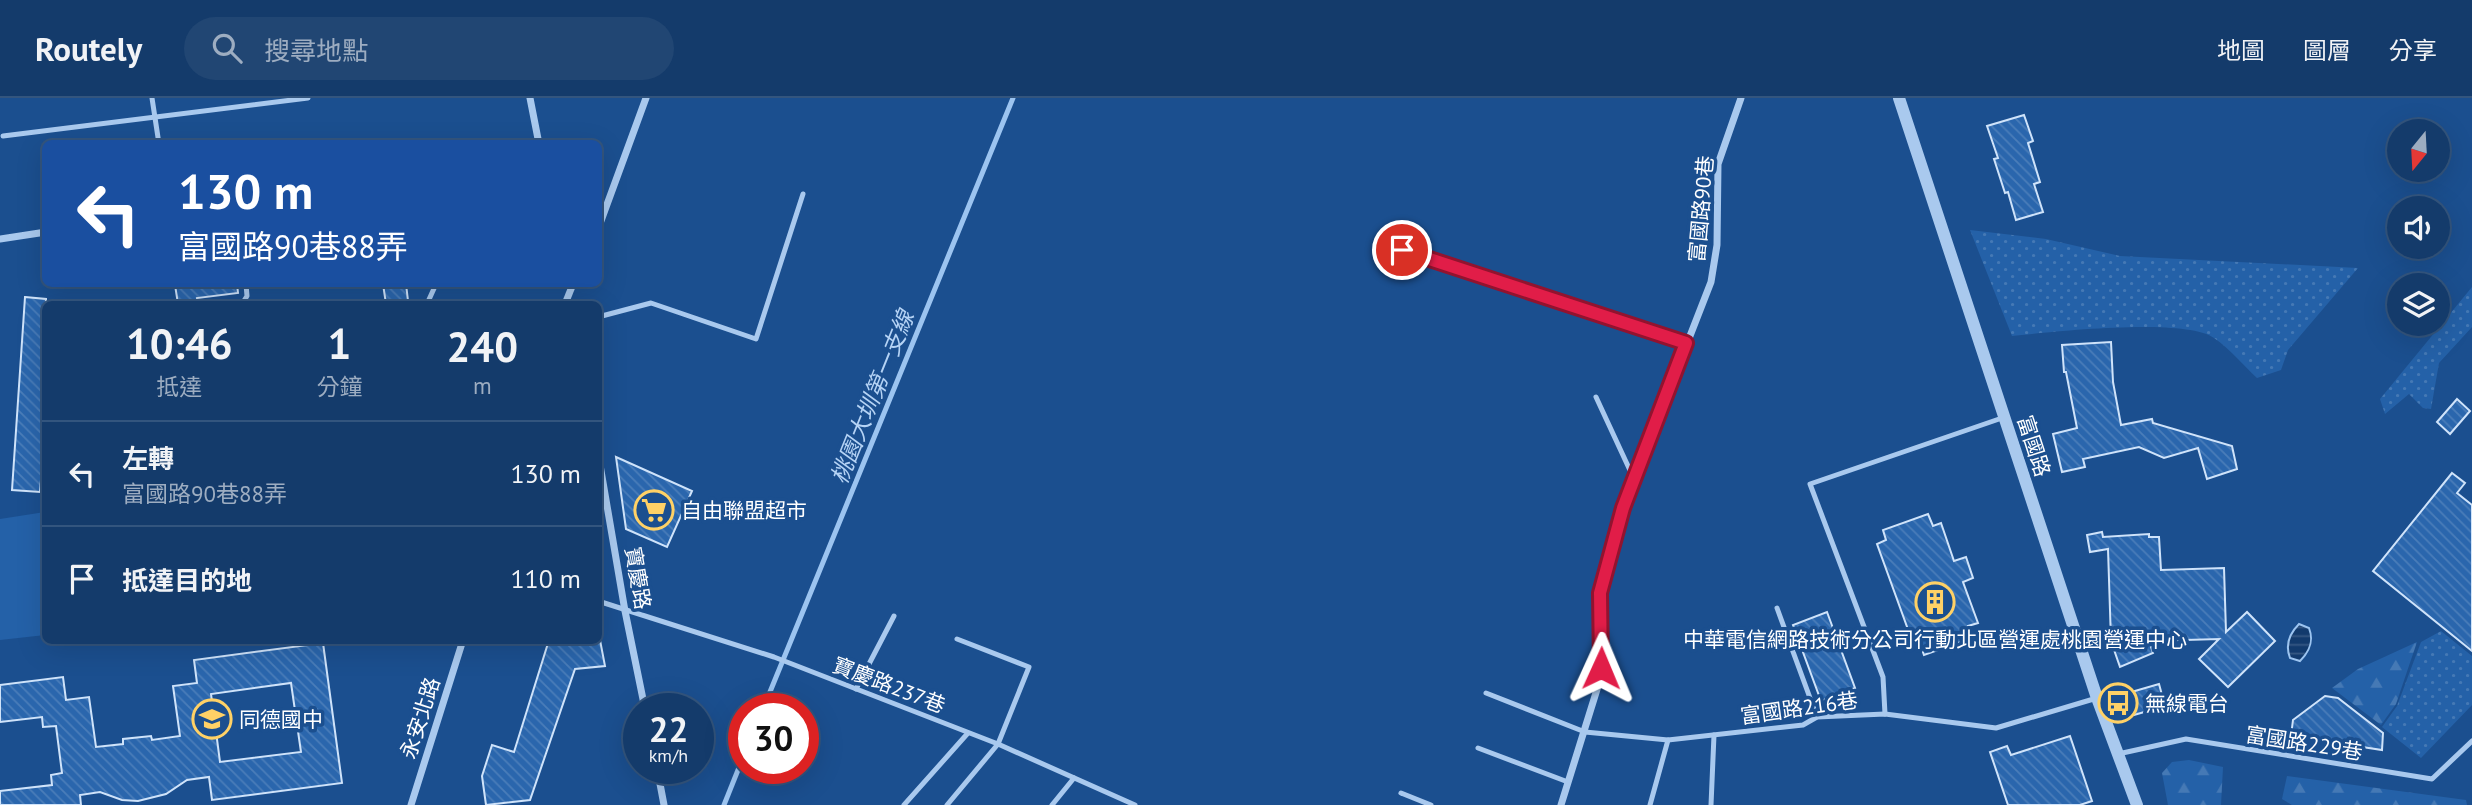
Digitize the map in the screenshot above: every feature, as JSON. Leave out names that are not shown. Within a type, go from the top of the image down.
[{"type":"street","points":[[530,98],[538,140]]},
{"type":"street","points":[[602,218],[646,98]]},
{"type":"street","name":"富國路90巷","points":[[1561,805],[1599,683],[1602,652],[1600,593],[1623,508],[1711,282],[1717,245],[1718,164],[1741,98]]},
{"type":"street","name":"富國路","points":[[1899,98],[2097,698],[2137,805]]},
{"type":"street","points":[[0,239],[42,233]]},
{"type":"street","name":"寶慶路","points":[[602,476],[642,693]]},
{"type":"street","name":"永安北路","points":[[411,805],[462,644]]},
{"type":"street","points":[[660,784],[664,805]]},
{"type":"lane","points":[[152,98],[158,140]]},
{"type":"lane","points":[[3,136],[308,98]]},
{"type":"lane","points":[[602,316],[651,303],[756,339],[803,194]]},
{"type":"lane","points":[[1402,250],[1686,343]]},
{"type":"lane","points":[[1596,397],[1634,479]]},
{"type":"lane","points":[[1885,713],[1883,677],[1810,484],[2005,417]]},
{"type":"lane","name":"寶慶路237巷","points":[[602,602],[774,657],[998,744],[1135,805]]},
{"type":"lane","points":[[1777,608],[1817,717]]},
{"type":"lane","points":[[856,689],[894,616]]},
{"type":"lane","points":[[947,805],[998,744],[1029,667],[957,639]]},
{"type":"lane","name":"富國路216巷","points":[[1486,693],[1585,732],[1668,740],[1803,724],[1817,717],[1885,713],[1996,728],[2097,698]]},
{"type":"lane","points":[[904,805],[968,733]]},
{"type":"lane","points":[[1712,805],[1714,735]]},
{"type":"lane","name":"富國路229巷","points":[[2118,754],[2186,739],[2432,779],[2472,741]]},
{"type":"lane","points":[[1650,805],[1668,740]]},
{"type":"lane","points":[[1478,748],[1568,782]]},
{"type":"lane","points":[[1052,805],[1073,778]]},
{"type":"lane","points":[[1401,793],[1432,805]]},
{"type":"green space","points":[[1970,230],[2046,239],[2120,256],[2358,268],[2288,350],[2281,370],[2257,378],[2214,338],[2175,328],[2116,328],[2012,336]]},
{"type":"green space","points":[[2472,287],[2472,327],[2439,363],[2431,409],[2423,408],[2409,394],[2385,414],[2380,399],[2432,336],[2450,336],[2450,314]]},
{"type":"green space","points":[[42,512],[42,635],[0,640],[0,519]]},
{"type":"green space","points":[[2441,631],[2472,656],[2472,705],[2421,758],[2382,727],[2397,706],[2421,642]]},
{"type":"green space","points":[[2417,642],[2396,704],[2381,725],[2332,688],[2358,669]]},
{"type":"green space","points":[[2189,760],[2223,767],[2221,805],[2168,805],[2162,773],[2172,762]]},
{"type":"green space","points":[[2287,776],[2466,800],[2467,805],[2292,805],[2282,799]]},
{"type":"shaded area","points":[[2299,624],[2309,628],[2311,637],[2309,650],[2300,661],[2290,658],[2288,649],[2290,636]]},
{"type":"building","points":[[2024,115],[2033,141],[2028,143],[2040,182],[2034,184],[2043,212],[2016,220],[1994,159],[1998,158],[1987,126]]},
{"type":"building","points":[[175,287],[237,287],[238,293],[197,298],[198,301],[178,301]]},
{"type":"building","points":[[383,287],[406,287],[408,301],[386,301]]},
{"type":"building","points":[[25,297],[46,299],[42,301],[40,492],[12,490]]},
{"type":"building","points":[[2111,342],[2113,382],[2121,425],[2152,419],[2153,423],[2232,446],[2237,469],[2207,479],[2198,448],[2164,458],[2139,447],[2083,459],[2085,467],[2062,472],[2053,434],[2077,428],[2064,372],[2062,345]]},
{"type":"building","points":[[2457,399],[2470,411],[2450,434],[2437,422]]},
{"type":"building","name":"自由聯盟超市","points":[[616,457],[692,491],[667,547],[626,529]]},
{"type":"building","points":[[2452,473],[2465,483],[2457,493],[2472,505],[2472,651],[2373,571]]},
{"type":"building","name":"中華電信網路技術分公司行動北區營運處桃園營運中心","points":[[1928,514],[1933,526],[1941,523],[1954,561],[1966,557],[1973,578],[1963,582],[1978,623],[1968,626],[1972,638],[1924,655],[1920,644],[1914,646],[1877,544],[1886,540],[1883,530]]},
{"type":"building","points":[[2102,532],[2103,537],[2149,534],[2149,537],[2159,537],[2161,570],[2224,568],[2226,632],[2247,612],[2275,641],[2228,687],[2199,659],[2219,639],[2149,641],[2153,653],[2120,667],[2111,641],[2108,549],[2090,552],[2087,535]]},
{"type":"building","points":[[1827,612],[1855,688],[1821,701],[1793,625]]},
{"type":"building","points":[[323,644],[342,783],[212,800],[209,777],[187,780],[166,794],[138,801],[122,800],[100,792],[80,795],[81,805],[0,805],[0,791],[52,785],[51,775],[62,773],[56,726],[43,727],[42,717],[0,722],[0,685],[63,677],[66,700],[89,697],[96,747],[123,744],[123,739],[151,736],[152,740],[180,736],[173,686],[197,683],[194,660]],"holes":[[[291,683],[301,752],[220,762],[211,694]]]},
{"type":"building","points":[[548,644],[601,644],[605,666],[575,669],[530,800],[486,805],[482,776],[492,745],[514,752]]},
{"type":"building","points":[[2159,684],[2165,706],[2134,715],[2128,693]]},
{"type":"building","points":[[2325,696],[2338,698],[2383,733],[2382,750],[2291,736],[2293,720]]},
{"type":"building","points":[[2070,736],[2092,801],[2080,805],[2008,805],[1990,752],[2007,746],[2011,755]]},
{"type":"waterway","name":"桃園大圳第一支線","points":[[770,693],[1013,98]]},
{"type":"waterway","name":"桃園大圳第一支線","points":[[724,805],[732,784]]},
{"type":"place","name":"自由聯盟超市","points":[[654,510]]},
{"type":"place","name":"中華電信網路技術分公司行動北區營運處桃園營運中心","points":[[1935,602]]},
{"type":"place","name":"無線電台","points":[[2118,703]]},
{"type":"place","name":"同德國中","points":[[212,719]]},
{"type":"route","points":[[1402,250],[1686,343],[1623,508],[1600,593],[1601,668]]}]
